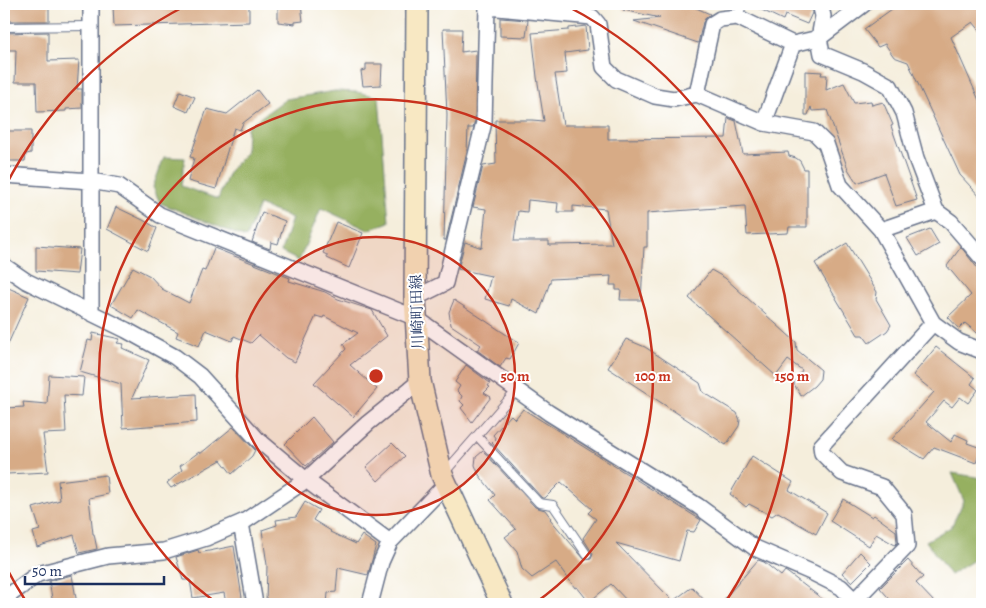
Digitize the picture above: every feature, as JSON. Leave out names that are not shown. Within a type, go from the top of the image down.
[{"type":"main road","name":"川崎町田線","points":[[417,4],[415,308],[420,381],[444,480],[502,604]]},
{"type":"street","points":[[91,313],[92,4]]},
{"type":"street","points":[[820,4],[823,16],[819,38],[822,54],[863,71],[890,86],[904,113],[916,158],[936,210],[951,222],[982,258]]},
{"type":"street","points":[[697,94],[712,24],[720,19],[740,10],[793,44],[819,38],[864,4]]},
{"type":"street","points":[[415,308],[445,283],[461,222],[484,122],[486,5],[574,9],[592,17],[598,24],[604,67],[616,79],[655,96],[674,99],[697,94],[764,123],[814,132],[826,144],[840,184],[881,230],[933,323],[959,342],[982,351]]},
{"type":"street","points":[[764,123],[793,44]]},
{"type":"street","points":[[4,175],[91,181],[120,186],[160,215],[415,308],[517,390],[549,413],[698,506],[755,548],[834,583],[841,587],[856,602],[908,546],[904,514],[882,487],[842,473],[822,453],[821,446],[933,323]]},
{"type":"street","points":[[881,230],[936,210]]},
{"type":"street","points":[[4,266],[26,281],[126,330],[167,353],[200,376],[257,439],[306,480],[390,542]]},
{"type":"street","points":[[4,599],[38,574],[108,556],[164,551],[206,538],[240,523],[306,480],[368,423],[420,381]]},
{"type":"street","points":[[370,604],[381,562],[390,542],[444,480]]},
{"type":"street","points":[[240,523],[255,604]]},
{"type":"lane","points":[[4,27],[92,26]]},
{"type":"lane","points":[[444,480],[517,390]]},
{"type":"lane","points":[[478,437],[539,503],[553,505],[588,555]]},
{"type":"green space","points":[[335,91],[357,92],[379,97],[389,222],[368,230],[321,208],[299,261],[281,252],[292,218],[259,205],[246,238],[160,203],[153,187],[164,157],[185,158],[181,186],[218,199],[230,170],[246,153],[247,127],[286,99]]},
{"type":"green space","points":[[952,473],[982,478],[982,560],[974,560],[950,575],[926,541],[951,527],[964,501]]},
{"type":"building","points":[[4,4],[49,4],[49,21],[4,21]]},
{"type":"building","points":[[154,4],[249,4],[249,22],[114,26],[113,6],[154,6]]},
{"type":"building","points":[[278,4],[301,4],[303,21],[295,22],[295,24],[278,22]]},
{"type":"building","points":[[624,4],[687,4],[710,14],[703,22],[698,43],[634,21],[660,18],[623,10]]},
{"type":"building","points":[[749,4],[806,4],[811,6],[812,13],[807,24],[785,15],[783,20]]},
{"type":"building","points":[[899,4],[982,4],[982,33],[973,22],[951,37],[982,107],[982,199],[960,175],[908,62],[894,57],[885,44],[878,47],[864,29]]},
{"type":"building","points":[[500,18],[528,20],[526,37],[500,36]]},
{"type":"building","points":[[586,26],[588,50],[565,53],[567,73],[555,74],[563,125],[608,125],[608,139],[726,138],[728,118],[736,121],[743,154],[788,152],[789,156],[796,158],[804,169],[807,169],[807,227],[789,227],[788,233],[747,235],[745,206],[647,213],[647,247],[644,247],[641,300],[620,300],[621,290],[616,290],[616,285],[610,285],[611,276],[551,279],[539,314],[511,299],[509,306],[485,299],[491,276],[458,269],[465,242],[482,248],[486,209],[473,207],[483,166],[496,164],[495,120],[544,121],[532,33],[569,30],[569,28]],"holes":[[[528,200],[558,203],[557,212],[573,212],[573,206],[606,209],[612,244],[549,245],[549,241],[514,241],[518,211],[527,212]]]},
{"type":"building","points":[[443,29],[462,29],[461,52],[476,50],[475,121],[473,128],[468,128],[467,152],[446,240],[444,240],[447,115]]},
{"type":"building","points":[[48,32],[48,61],[79,60],[77,89],[82,89],[82,108],[66,109],[66,111],[37,112],[36,82],[15,82],[16,50],[4,50],[4,33]]},
{"type":"building","points":[[366,64],[382,64],[381,85],[363,86],[361,71],[366,70]]},
{"type":"building","points":[[805,71],[822,72],[821,75],[827,75],[826,90],[844,83],[854,103],[871,101],[872,105],[883,102],[893,125],[891,126],[917,200],[896,206],[884,173],[857,183],[848,169],[827,110],[812,111],[811,107],[808,115],[805,115]]},
{"type":"building","points":[[257,90],[268,104],[243,123],[240,130],[234,128],[216,189],[188,181],[194,158],[190,157],[207,109],[227,114]]},
{"type":"building","points":[[180,91],[195,97],[188,112],[174,106]]},
{"type":"building","points":[[6,131],[31,131],[31,153],[26,154],[25,161],[6,161]]},
{"type":"building","points":[[116,207],[157,228],[148,251],[107,229]]},
{"type":"building","points":[[262,212],[285,221],[278,244],[271,242],[270,249],[252,242]]},
{"type":"building","points":[[336,222],[363,233],[349,268],[327,258],[327,255],[323,253]]},
{"type":"building","points":[[930,229],[939,244],[918,256],[907,238]]},
{"type":"building","points":[[847,243],[877,292],[876,299],[891,325],[887,331],[869,343],[863,335],[858,335],[815,263]]},
{"type":"building","points":[[36,246],[80,249],[77,274],[36,271]]},
{"type":"building","points":[[961,247],[982,274],[982,337],[965,323],[959,329],[948,317],[971,295],[947,266]]},
{"type":"building","points":[[214,248],[290,278],[289,281],[372,310],[387,336],[350,365],[377,389],[353,417],[314,383],[346,349],[343,344],[358,333],[324,316],[323,318],[316,316],[295,362],[286,358],[259,335],[251,343],[234,336],[232,341],[206,330],[199,346],[176,337],[178,332],[138,310],[133,318],[111,305],[133,267],[150,276],[162,289],[189,303],[202,270],[205,271]]},
{"type":"building","points":[[711,270],[725,278],[796,342],[797,350],[821,370],[820,379],[814,386],[801,396],[794,384],[802,370],[788,360],[776,376],[689,298]]},
{"type":"building","points":[[4,286],[29,297],[4,353]]},
{"type":"building","points":[[454,300],[519,343],[510,359],[506,358],[500,367],[477,350],[481,345],[451,325],[449,312]]},
{"type":"building","points":[[93,333],[120,339],[117,343],[124,344],[122,348],[149,360],[132,398],[196,394],[197,422],[123,428],[121,384],[80,372],[88,340],[92,341]]},
{"type":"building","points":[[626,339],[645,347],[700,383],[703,392],[737,413],[740,420],[739,426],[726,445],[608,368]]},
{"type":"building","points":[[936,347],[975,378],[971,384],[978,390],[968,403],[960,397],[952,407],[944,401],[926,422],[951,442],[955,434],[968,440],[967,443],[981,448],[976,463],[934,447],[924,459],[892,439],[934,392],[913,375]]},
{"type":"building","points":[[466,365],[490,383],[488,386],[490,387],[484,393],[491,397],[472,422],[461,408],[464,405],[460,401],[462,396],[457,391],[460,386],[455,382]]},
{"type":"building","points":[[49,375],[84,377],[82,396],[64,395],[66,433],[43,434],[48,472],[7,474],[4,450],[4,408],[24,407],[23,402],[47,404]]},
{"type":"building","points":[[523,409],[701,520],[694,532],[687,531],[679,561],[616,543],[673,601],[692,587],[708,604],[630,604],[611,584],[589,602],[577,587],[575,588],[556,562],[532,578],[522,569],[517,551],[505,537],[516,529],[490,500],[495,495],[479,475],[475,465],[476,457],[483,451],[535,507],[545,510],[550,519],[585,560],[591,559],[593,554],[583,538],[596,519],[588,513],[592,509],[561,482],[545,498],[542,498],[492,443],[496,439],[493,435],[511,415],[515,419]]},
{"type":"building","points":[[312,417],[333,442],[306,466],[285,444]]},
{"type":"building","points":[[233,427],[255,450],[252,456],[232,474],[221,460],[171,488],[167,483],[182,470],[180,466],[199,452],[200,454]]},
{"type":"building","points":[[392,443],[405,456],[378,481],[366,467]]},
{"type":"building","points":[[752,456],[793,482],[789,490],[827,513],[816,534],[778,512],[772,516],[749,504],[746,507],[730,494]]},
{"type":"building","points":[[106,475],[108,494],[89,498],[93,534],[97,549],[79,553],[74,535],[37,547],[33,532],[40,530],[33,508],[60,500],[58,481]]},
{"type":"building","points":[[843,499],[872,517],[874,515],[896,531],[897,543],[895,545],[876,534],[869,546],[830,521]]},
{"type":"building","points":[[305,502],[319,510],[313,520],[330,532],[356,544],[362,535],[376,545],[368,575],[338,568],[336,592],[328,593],[327,604],[266,604],[267,565],[262,530],[277,525],[276,520],[296,517]]},
{"type":"building","points":[[234,546],[243,604],[226,604],[224,593],[193,598],[190,580],[183,580],[176,557],[198,550],[199,553]]},
{"type":"building","points":[[860,552],[871,563],[852,582],[842,573]]},
{"type":"building","points":[[758,560],[764,562],[781,576],[785,571],[829,604],[720,604]]},
{"type":"building","points":[[908,560],[923,577],[916,583],[936,604],[894,604],[880,588]]},
{"type":"building","points":[[72,575],[77,604],[53,604],[49,581]]}]
